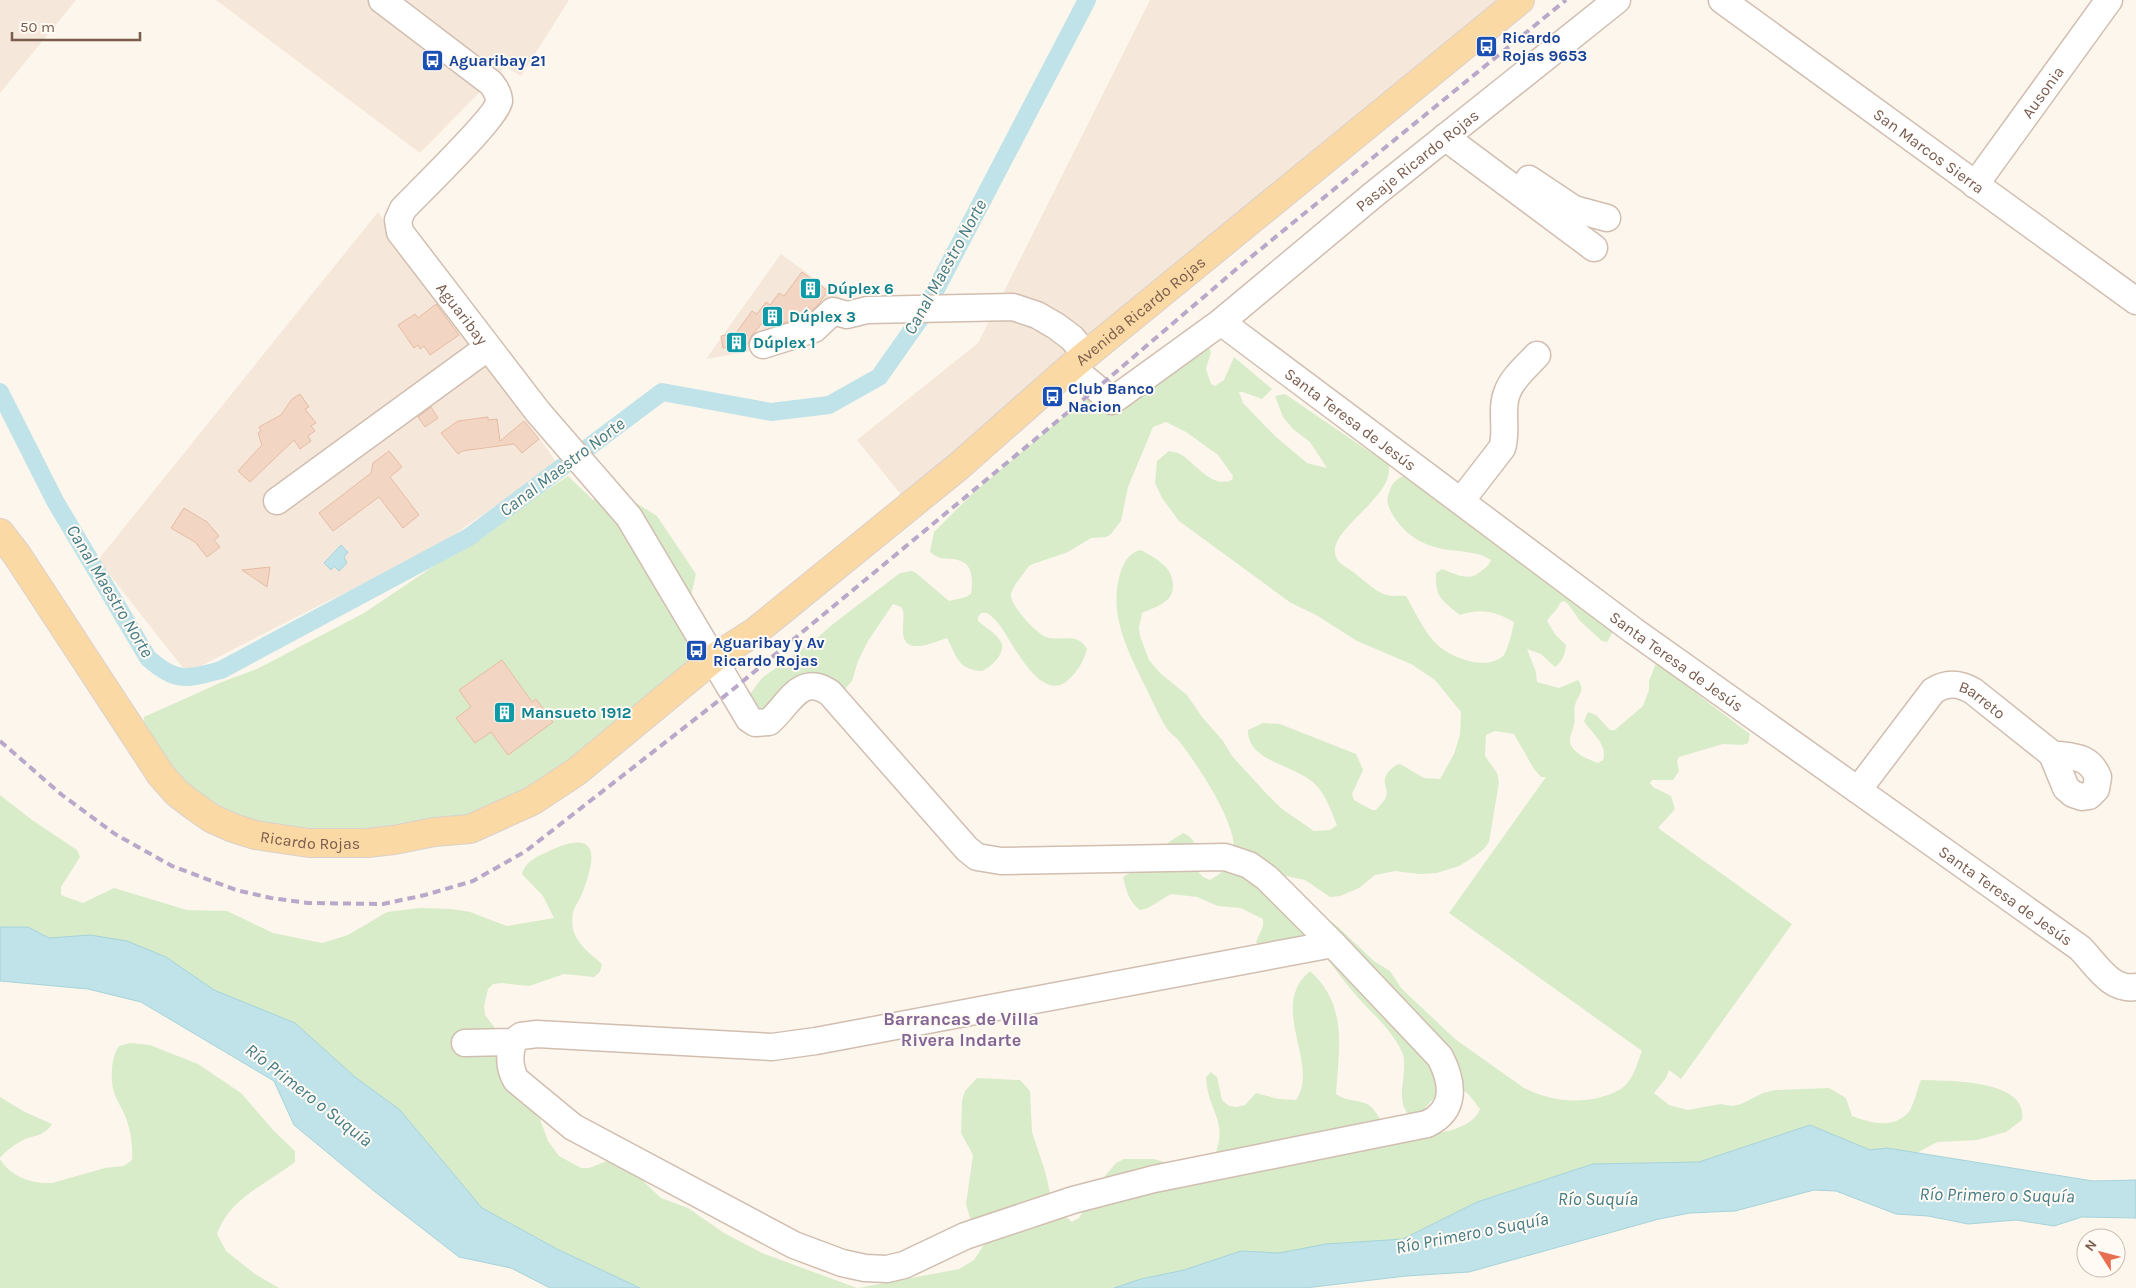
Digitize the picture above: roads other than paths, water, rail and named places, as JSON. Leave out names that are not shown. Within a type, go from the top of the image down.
[{"type":"main road","name":"Avenida Ricardo Rojas","points":[[714,658],[756,631],[959,466],[1079,361],[1520,0]]},
{"type":"main road","name":"Ricardo Rojas","points":[[0,533],[22,563],[161,775],[177,792],[211,818],[255,835],[309,843],[341,844],[394,840],[434,832],[470,828],[532,801],[576,772],[714,658]]},
{"type":"street","name":"Aguaribay","points":[[382,0],[491,83],[497,92],[499,100],[495,110],[403,209],[398,220],[400,232],[538,412],[629,517],[749,719],[756,723],[769,722],[796,692],[803,687],[815,686],[830,694],[977,857],[1001,861],[1225,857],[1240,860],[1267,878],[1333,944],[1440,1057],[1448,1072],[1450,1096],[1445,1109],[1436,1119],[1426,1124],[1154,1179],[1073,1200],[965,1236],[904,1266],[887,1269],[865,1268],[842,1263],[794,1245],[574,1127],[516,1080],[511,1071],[513,1042]]},
{"type":"street","name":"Pasaje Ricardo Rojas","points":[[1079,361],[1112,402],[1221,322],[1452,132],[1617,0]]},
{"type":"street","name":"San Marcos Sierra","points":[[1722,0],[2136,301]]},
{"type":"street","name":"Ausonia","points":[[1975,184],[2109,0]]},
{"type":"street","points":[[1452,132],[1574,209],[1607,218]]},
{"type":"street","points":[[1452,132],[1594,248]]},
{"type":"street","points":[[763,345],[814,329],[840,303],[850,299],[860,301],[867,310],[1012,307],[1037,315],[1072,338],[1079,361]]},
{"type":"street","name":"Santa Teresa de Jesús","points":[[1221,322],[1634,631],[2080,948],[2107,978],[2117,985],[2128,988],[2136,987]]},
{"type":"street","points":[[277,501],[488,348]]},
{"type":"street","points":[[1461,502],[1502,448],[1506,394],[1512,383],[1537,355]]},
{"type":"street","name":"Barreto","points":[[1858,790],[1933,691],[1942,686],[1962,685],[1973,691],[2052,754]]},
{"type":"street","points":[[465,1043],[513,1042],[521,1036],[537,1034],[772,1047],[816,1041],[1333,944]]},
{"type":"water","points":[[341,545],[348,552],[344,557],[347,563],[339,571],[334,566],[331,570],[324,563]]},
{"type":"water","name":"Río Primero o Suquía","points":[[0,927],[28,927],[49,938],[90,935],[127,941],[166,957],[214,990],[295,1023],[355,1077],[400,1110],[482,1208],[557,1249],[640,1288],[550,1288],[511,1268],[459,1257],[374,1191],[294,1125],[274,1081],[141,1002],[88,989],[0,981]]},
{"type":"water","name":"Río Suquía","points":[[1810,1125],[1870,1150],[1887,1148],[2093,1181],[2136,1180],[2136,1218],[2082,1217],[2054,1226],[2016,1220],[1968,1224],[1928,1216],[1896,1214],[1836,1191],[1814,1190],[1735,1211],[1690,1213],[1659,1219],[1469,1272],[1406,1276],[1305,1288],[1114,1288],[1141,1279],[1184,1270],[1241,1251],[1279,1253],[1326,1244],[1403,1239],[1477,1202],[1593,1164],[1699,1162]]},
{"type":"waterway","name":"Canal Maestro Norte","points":[[0,392],[55,501],[148,658],[166,672],[182,677],[221,670],[469,537],[662,392],[771,412],[829,405],[879,377],[922,316],[1087,0]]},
{"type":"railway","points":[[0,741],[62,795],[115,834],[172,866],[236,890],[271,898],[308,903],[383,904],[425,895],[473,881],[526,851],[731,691],[1096,389],[1240,266],[1566,0]]},
{"type":"place","name":"Ricardo Rojas 9653","points":[[1486,46]]},
{"type":"place","name":"Aguaribay 21","points":[[433,60]]},
{"type":"place","name":"Dúplex 6","points":[[811,288]]},
{"type":"place","name":"Dúplex 3","points":[[773,316]]},
{"type":"place","name":"Dúplex 1","points":[[737,342]]},
{"type":"place","name":"Club Banco Nacion","points":[[1052,397]]},
{"type":"place","name":"Aguaribay y Av Ricardo Rojas","points":[[697,651]]},
{"type":"place","name":"Mansueto 1912","points":[[505,712]]},
{"type":"district","name":"Barrancas de Villa Rivera Indarte","points":[[961,1029]]}]
